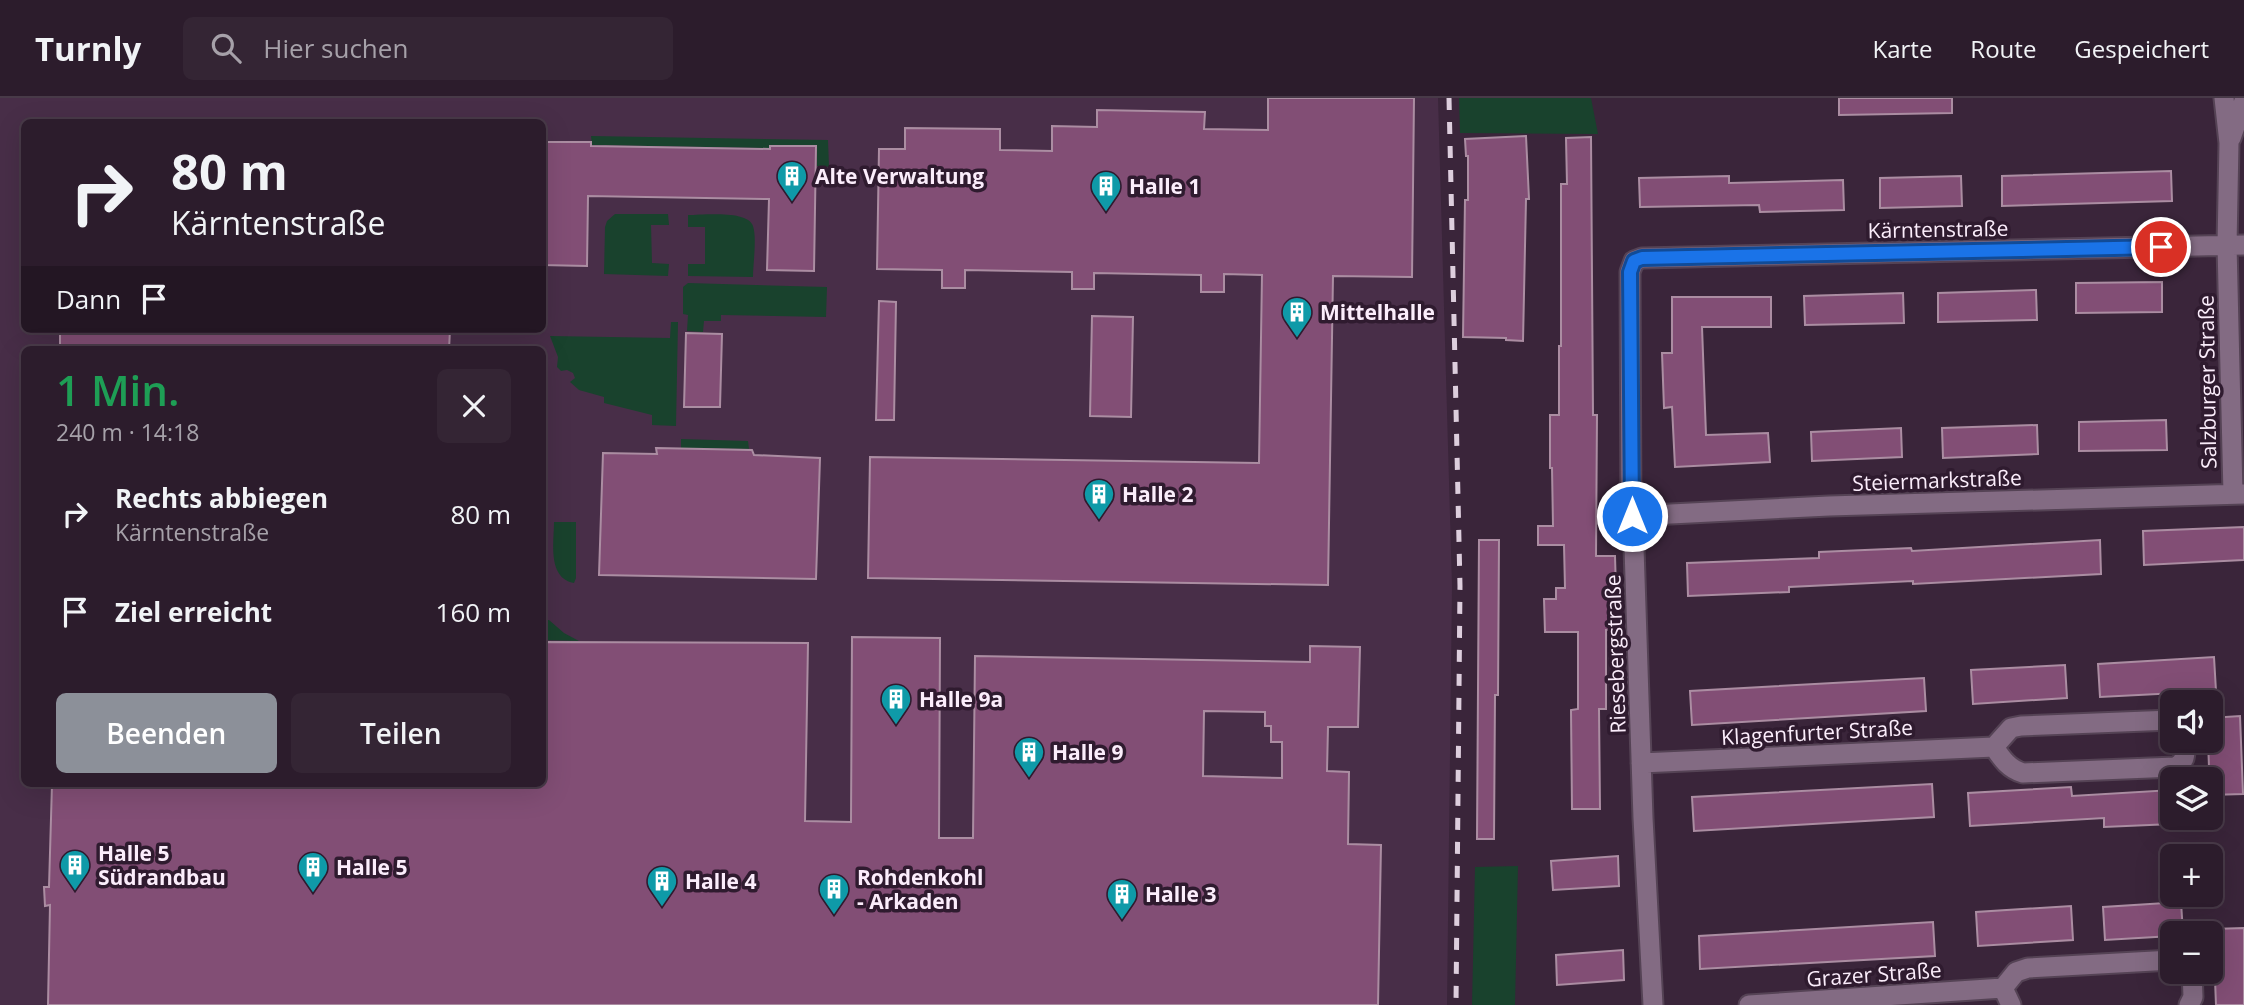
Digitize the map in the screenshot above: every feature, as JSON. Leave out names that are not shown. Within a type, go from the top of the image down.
[{"type":"street","name":"Salzburger Straße","points":[[2224,98],[2236,245],[2238,494]]},
{"type":"street","name":"Salzburger Straße","points":[[2229,143],[2244,101]]},
{"type":"street","name":"Kärntenstraße","points":[[1634,261],[1642,258],[2236,245]]},
{"type":"street","name":"Riesebergstraße","points":[[1634,261],[1630,272],[1632,516],[1653,1005]]},
{"type":"street","name":"Steiermarkstraße","points":[[1632,516],[1829,506],[2238,494]]},
{"type":"street","points":[[2160,720],[2021,726],[2011,729],[1994,747],[2013,770],[2023,773],[2175,768],[2181,765],[2185,753]]},
{"type":"street","name":"Klagenfurter Straße","points":[[1641,763],[1994,747]]},
{"type":"street","name":"Grazer Straße","points":[[1749,1005],[2007,997],[2017,972],[2028,968],[2160,961]]},
{"type":"street","points":[[2189,1005],[2193,997],[2192,984]]},
{"type":"shaded area","points":[[0,98],[1438,98],[1452,586],[1447,1005],[0,1005]]},
{"type":"green space","points":[[1459,98],[1591,98],[1598,134],[1460,133]]},
{"type":"green space","points":[[591,136],[828,140],[829,167],[817,166],[817,146],[770,145],[769,148],[592,145]]},
{"type":"green space","points":[[615,214],[668,214],[669,225],[651,225],[652,263],[669,264],[668,276],[604,274],[605,227]]},
{"type":"green space","points":[[724,214],[749,221],[755,237],[753,277],[688,276],[688,264],[705,264],[705,227],[688,227],[688,215]]},
{"type":"green space","points":[[688,283],[827,287],[826,317],[721,315],[721,321],[704,321],[703,332],[687,331],[688,315],[683,314],[683,287]]},
{"type":"green space","points":[[671,322],[678,322],[676,426],[652,425],[652,415],[604,403],[604,397],[579,390],[570,382],[575,378],[573,373],[561,371],[557,367],[558,357],[550,336],[670,338]]},
{"type":"green space","points":[[681,439],[748,441],[749,449],[681,448]]},
{"type":"green space","points":[[554,522],[576,522],[574,583],[565,580],[556,567],[553,549]]},
{"type":"green space","points":[[546,620],[549,620],[579,641],[546,640]]},
{"type":"green space","points":[[1518,866],[1515,1005],[1472,1005],[1475,867]]},
{"type":"building","points":[[1268,98],[1414,98],[1412,277],[1333,276],[1328,585],[868,578],[870,457],[1259,463],[1262,275],[1224,274],[1224,292],[1201,292],[1201,275],[1094,273],[1094,289],[1072,289],[1072,272],[965,270],[965,288],[942,288],[942,270],[877,269],[879,149],[905,149],[905,128],[1000,129],[1000,150],[1052,151],[1052,126],[1097,127],[1097,110],[1205,112],[1204,129],[1268,130]]},
{"type":"building","points":[[1839,98],[1952,98],[1952,113],[1839,115]]},
{"type":"building","points":[[1526,136],[1529,199],[1526,199],[1523,341],[1463,337],[1465,200],[1468,200],[1468,156],[1465,139]]},
{"type":"building","points":[[1591,137],[1593,415],[1597,415],[1596,556],[1615,556],[1616,590],[1612,590],[1613,630],[1606,630],[1606,709],[1599,709],[1600,809],[1572,809],[1571,710],[1578,709],[1578,632],[1545,632],[1544,599],[1556,599],[1556,588],[1565,588],[1564,545],[1538,545],[1538,526],[1553,526],[1550,415],[1559,415],[1561,184],[1567,184],[1566,138]]},
{"type":"building","name":"Alte Verwaltung","points":[[546,142],[591,142],[591,146],[770,149],[770,146],[816,146],[814,271],[767,270],[769,199],[588,196],[587,266],[546,265]]},
{"type":"building","points":[[2171,171],[2172,201],[2002,206],[2002,176]]},
{"type":"building","points":[[1729,176],[1729,183],[1843,180],[1844,210],[1760,212],[1759,205],[1640,207],[1639,178]]},
{"type":"building","points":[[1961,176],[1962,206],[1880,208],[1880,178]]},
{"type":"building","points":[[2162,282],[2162,312],[2076,313],[2076,283]]},
{"type":"building","points":[[2036,290],[2037,320],[1938,322],[1938,293]]},
{"type":"building","points":[[1903,293],[1904,323],[1805,325],[1804,296]]},
{"type":"building","points":[[1672,297],[1771,297],[1771,327],[1702,327],[1706,435],[1768,433],[1770,462],[1675,467],[1672,407],[1664,408],[1662,353],[1672,353]]},
{"type":"building","points":[[879,301],[896,302],[894,420],[876,420]]},
{"type":"building","points":[[1092,316],[1133,317],[1131,417],[1090,416]]},
{"type":"building","points":[[60,333],[450,333],[449,346],[60,346]]},
{"type":"building","points":[[686,333],[722,334],[720,407],[684,407]]},
{"type":"building","points":[[2166,420],[2167,450],[2079,451],[2079,422]]},
{"type":"building","points":[[2037,425],[2038,454],[1943,458],[1942,428]]},
{"type":"building","points":[[1901,428],[1902,457],[1812,461],[1811,432]]},
{"type":"building","points":[[656,448],[752,450],[754,455],[820,458],[816,579],[599,575],[603,453],[657,454]]},
{"type":"building","points":[[2244,527],[2244,560],[2144,565],[2143,531]]},
{"type":"building","points":[[1479,540],[1499,540],[1494,839],[1477,839]]},
{"type":"building","points":[[2100,540],[2101,574],[1913,584],[1913,581],[1789,587],[1789,592],[1688,596],[1687,563],[1819,558],[1819,552],[1911,548],[1912,551]]},
{"type":"building","points":[[852,637],[940,638],[939,838],[973,838],[975,656],[1310,662],[1310,646],[1360,647],[1358,727],[1328,727],[1327,771],[1349,772],[1348,844],[1381,845],[1378,1005],[48,1005],[50,905],[45,906],[44,887],[49,887],[52,787],[546,787],[546,642],[808,643],[805,821],[851,822]],"holes":[[[1204,711],[1265,712],[1265,726],[1271,726],[1271,742],[1282,742],[1282,778],[1203,776]]]},
{"type":"building","points":[[2214,657],[2216,690],[2160,690],[2160,694],[2100,697],[2098,664]]},
{"type":"building","points":[[2065,665],[2067,698],[1973,704],[1971,670]]},
{"type":"building","points":[[1924,678],[1926,711],[1692,725],[1690,691]]},
{"type":"building","points":[[2240,716],[2243,794],[2223,795],[2223,767],[2209,767],[2208,753],[2223,753],[2223,717]]},
{"type":"building","points":[[1932,784],[1934,817],[1694,831],[1692,797]]},
{"type":"building","points":[[2071,787],[2072,796],[2160,791],[2160,825],[2104,827],[2104,818],[1970,826],[1968,793]]},
{"type":"building","points":[[1618,856],[1619,886],[1553,890],[1551,861]]},
{"type":"building","points":[[2160,903],[2160,907],[2181,907],[2182,921],[2160,921],[2160,937],[2105,940],[2103,907]]},
{"type":"building","points":[[2071,906],[2073,940],[1978,946],[1976,912]]},
{"type":"building","points":[[1933,922],[1935,956],[1700,969],[1699,936]]},
{"type":"building","points":[[2244,928],[2244,1005],[2216,1005],[2215,984],[2223,984],[2223,929]]},
{"type":"building","points":[[1623,950],[1624,980],[1557,985],[1556,955]]},
{"type":"railway","points":[[1449,98],[1460,586],[1456,1005]]},
{"type":"place","name":"Alte Verwaltung","points":[[792,203]]},
{"type":"place","name":"Halle 1","points":[[1106,213]]},
{"type":"place","name":"Mittelhalle","points":[[1297,339]]},
{"type":"place","name":"Halle 2","points":[[1099,521]]},
{"type":"place","name":"Halle 9a","points":[[896,726]]},
{"type":"place","name":"Halle 9","points":[[1029,779]]},
{"type":"place","name":"Halle 5 Südrandbau","points":[[75,892]]},
{"type":"place","name":"Halle 5","points":[[313,894]]},
{"type":"place","name":"Halle 4","points":[[662,908]]},
{"type":"place","name":"Rohdenkohl - Arkaden","points":[[834,916]]},
{"type":"place","name":"Halle 3","points":[[1122,921]]},
{"type":"route","points":[[1632,516],[1630,272],[1634,261],[1642,258],[2161,247]]}]
